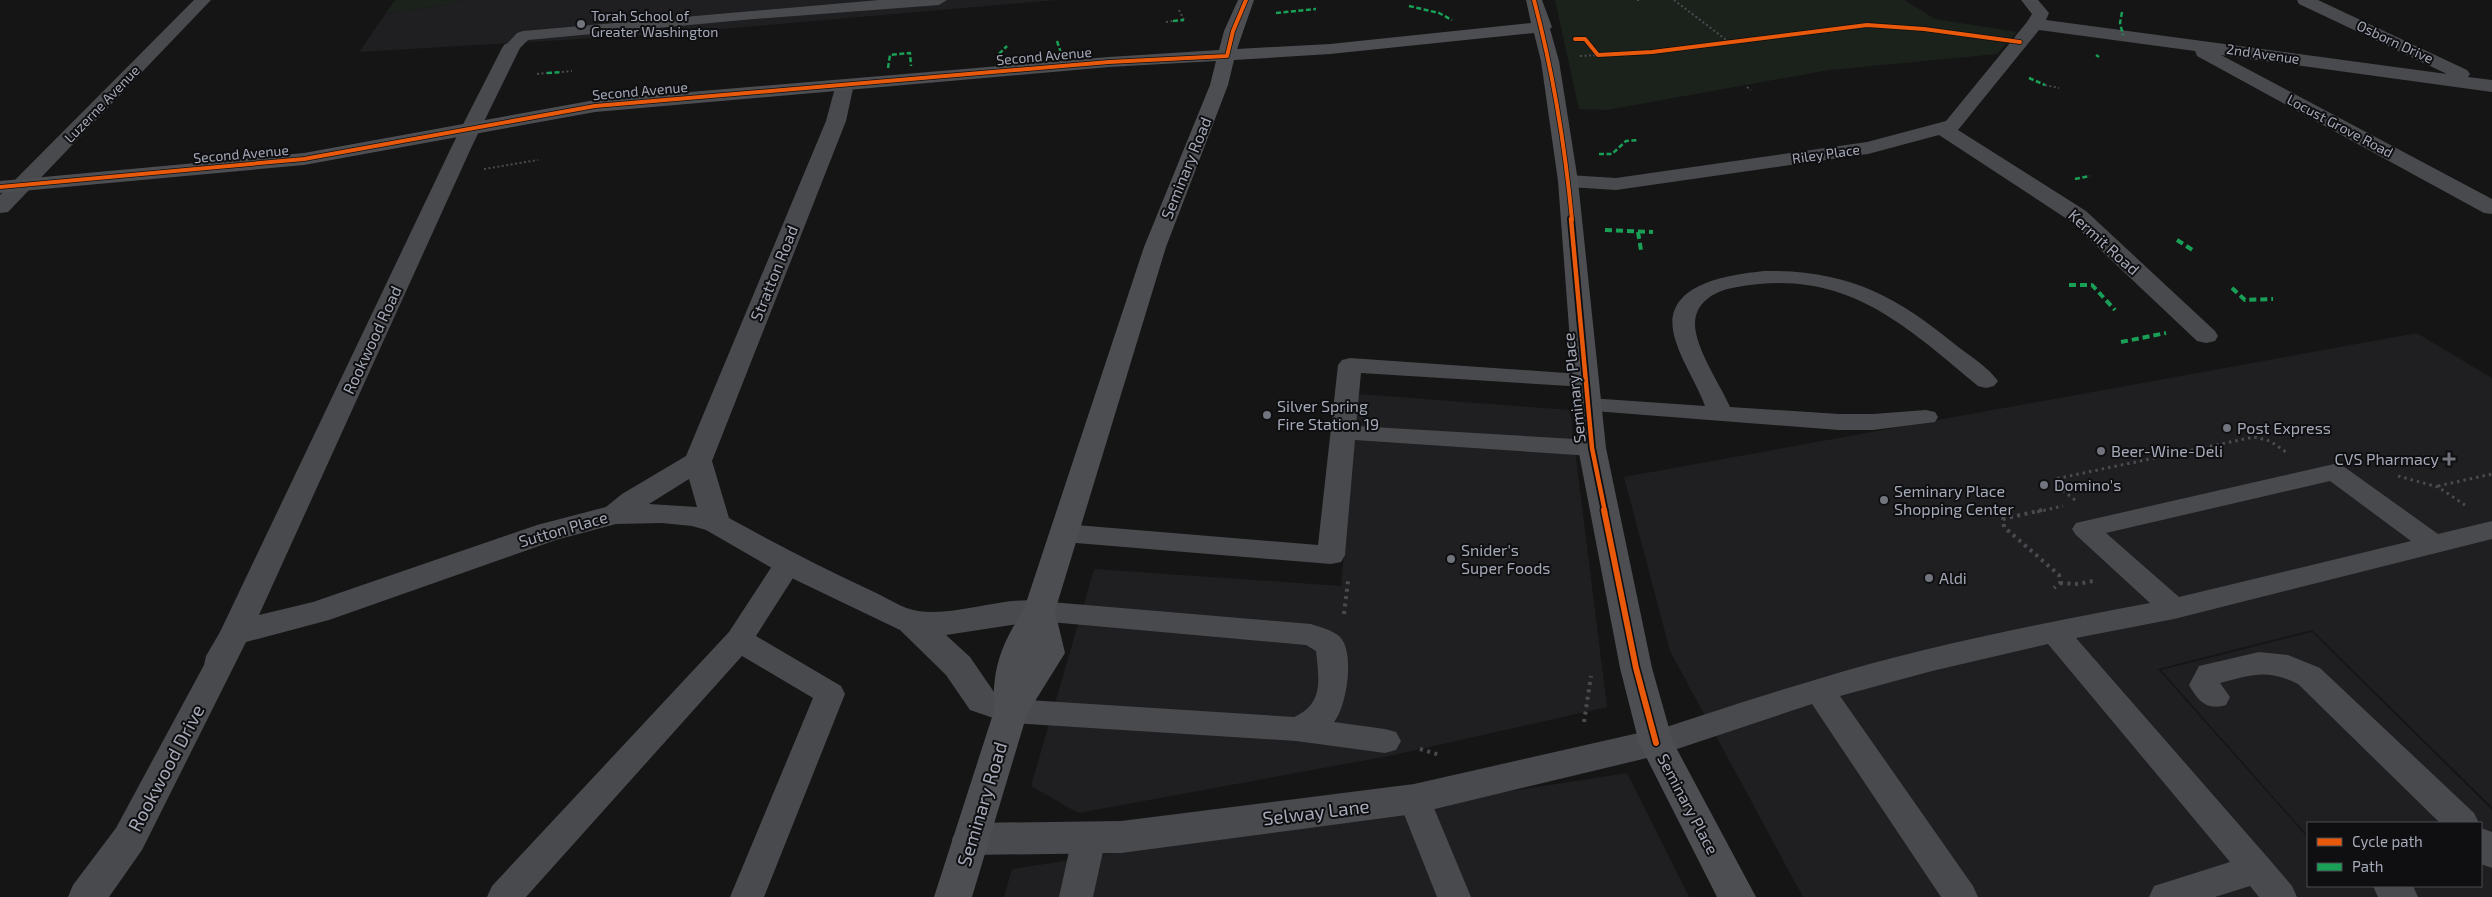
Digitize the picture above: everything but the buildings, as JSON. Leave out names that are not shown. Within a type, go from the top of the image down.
[{"type":"street","name":"Luzerne Avenue","points":[[0,207],[203,0]]},
{"type":"street","name":"Seminary Road","points":[[953,897],[1011,711],[1049,653],[1040,611],[1154,247],[1216,94],[1233,31],[1246,0]]},
{"type":"street","points":[[1227,56],[1543,27],[1534,0]]},
{"type":"street","points":[[2029,0],[2041,13],[2035,24]]},
{"type":"street","name":"Osborn Drive","points":[[2304,0],[2489,85]]},
{"type":"street","name":"2nd Avenue","points":[[2035,24],[2489,85]]},
{"type":"street","name":"Riley Place","points":[[1568,181],[1610,184],[1868,148],[1953,125],[2035,24]]},
{"type":"street","name":"Seminary Place","points":[[1543,27],[1568,181],[1586,380],[1590,405],[1592,448],[1636,668],[1656,743],[1737,897]]},
{"type":"street","name":"Locust Grove Road","points":[[2189,44],[2492,208]]},
{"type":"street","name":"Rookwood Road","points":[[235,633],[472,127],[511,48]]},
{"type":"street","name":"Second Avenue","points":[[0,187],[304,159],[595,106],[1108,62],[1227,56]]},
{"type":"street","name":"Stratton Road","points":[[698,461],[836,121],[844,84]]},
{"type":"street","name":"Kermit Road","points":[[1942,128],[2078,216],[2206,336]]},
{"type":"street","points":[[616,514],[632,501],[698,461],[716,523]]},
{"type":"street","name":"Sutton Place","points":[[235,633],[318,612],[547,532],[616,514],[662,513],[694,516],[716,523],[788,564],[911,622],[958,666],[982,702],[1011,711]]},
{"type":"street","name":"Sutton Place","points":[[911,622],[950,624],[1004,614],[1040,611]]},
{"type":"street","name":"Rookwood Drive","points":[[87,897],[129,839],[235,633]]},
{"type":"street","name":"Selway Lane","points":[[971,839],[1120,837],[1414,799],[1656,743]]},
{"type":"lane","points":[[511,48],[523,36],[773,6],[939,0]]},
{"type":"lane","points":[[1720,413],[1708,383],[1688,344],[1684,318],[1690,303],[1702,292],[1720,284],[1744,278],[1798,278],[1834,283],[1856,291],[1886,304],[1986,381]]},
{"type":"lane","points":[[1064,533],[1331,555],[1350,365],[1586,380]]},
{"type":"lane","points":[[1590,405],[1839,422],[1873,422],[1926,417]]},
{"type":"lane","points":[[1359,433],[1592,448]]},
{"type":"lane","points":[[2174,609],[2085,528],[2334,472],[2435,545]]},
{"type":"lane","points":[[1656,743],[1819,690],[1932,660],[2054,632],[2174,609],[2492,530]]},
{"type":"lane","points":[[2466,537],[2492,548]]},
{"type":"lane","points":[[504,897],[739,640],[788,564]]},
{"type":"lane","points":[[1040,611],[1311,635],[1329,644],[1333,661],[1330,700],[1322,716],[1296,729]]},
{"type":"lane","points":[[2054,632],[2280,897]]},
{"type":"lane","points":[[739,640],[830,694],[746,897]]},
{"type":"lane","points":[[2215,697],[2204,685],[2210,674],[2231,669],[2259,664],[2286,665],[2309,676],[2461,822]]},
{"type":"lane","points":[[1819,690],[1961,897]]},
{"type":"lane","points":[[1011,711],[1296,729],[1385,741]]},
{"type":"lane","points":[[1414,799],[1454,897]]},
{"type":"lane","points":[[1076,897],[1089,838]]},
{"type":"lane","points":[[2482,843],[2492,853]]},
{"type":"lane","points":[[2166,897],[2256,869]]},
{"type":"lane","points":[[2391,887],[2400,897]]},
{"type":"path","points":[[1674,0],[1729,42]]},
{"type":"path","points":[[1180,10],[1184,20]]},
{"type":"path","points":[[1166,22],[1174,22]]},
{"type":"path","points":[[1722,43],[1739,41]]},
{"type":"path","points":[[1592,48],[1598,55]]},
{"type":"path","points":[[1580,56],[1606,55]]},
{"type":"path","points":[[562,72],[572,71]]},
{"type":"path","points":[[538,74],[547,73]]},
{"type":"path","points":[[2045,85],[2059,88]]},
{"type":"path","points":[[1747,87],[1751,90]]},
{"type":"path","points":[[496,168],[538,160]]},
{"type":"path","points":[[2438,486],[2492,474]]},
{"type":"path","points":[[2060,583],[2078,584]]},
{"type":"shaded area","points":[[395,0],[462,0],[451,4],[386,13]]},
{"type":"shaded area","name":"Torah School of Greater Washington","points":[[462,0],[1057,0],[663,34],[359,52],[386,13],[451,4]]},
{"type":"shaded area","points":[[1555,0],[1904,0],[1935,19],[2017,32],[1997,54],[1829,70],[1607,110],[1579,109]]},
{"type":"shaded area","points":[[2417,333],[2492,378],[2492,807],[2312,630],[2158,669],[2307,837],[2307,887],[2482,887],[2482,822],[2307,822],[2307,835],[2161,670],[2312,632],[2492,810],[2492,897],[1803,897],[1670,651],[1624,477]]},
{"type":"shaded area","points":[[1359,394],[1570,410],[1607,707],[1394,755],[1078,813],[1031,786],[1094,569],[1341,586]]},
{"type":"shaded area","points":[[1627,773],[1689,897],[1004,897],[1012,869]]},
{"type":"marked path","points":[[1409,6],[1439,13],[1452,20]]},
{"type":"marked path","points":[[1276,13],[1316,9]]},
{"type":"marked path","points":[[2122,12],[2120,23],[2123,35]]},
{"type":"marked path","points":[[1173,21],[1184,20]]},
{"type":"marked path","points":[[1057,41],[1061,53]]},
{"type":"marked path","points":[[999,54],[1007,46]]},
{"type":"marked path","points":[[888,68],[890,55],[910,53],[911,66]]},
{"type":"marked path","points":[[547,73],[562,72]]},
{"type":"marked path","points":[[2029,78],[2045,85]]},
{"type":"marked path","points":[[1599,154],[1612,154],[1626,141],[1638,140]]},
{"type":"marked path","points":[[2075,179],[2090,176]]},
{"type":"marked path","points":[[1605,230],[1653,232]]},
{"type":"marked path","points":[[1638,232],[1641,250]]},
{"type":"marked path","points":[[2177,240],[2191,251],[2194,251]]},
{"type":"marked path","points":[[2069,285],[2092,285],[2115,310]]},
{"type":"marked path","points":[[2232,288],[2245,300],[2273,299]]},
{"type":"marked path","points":[[2121,342],[2166,333]]},
{"type":"cycle path","points":[[0,187],[304,159],[595,106],[1109,62],[1227,56],[1233,31],[1246,0]]},
{"type":"cycle path","points":[[1534,0],[1550,61],[1568,181],[1592,448],[1636,668],[1656,743]]},
{"type":"cycle path","points":[[1575,39],[1585,39],[1598,55],[1652,52],[1867,25],[1924,29],[2020,42]]},
{"type":"place","name":"Torah School of Greater Washington","points":[[581,24]]},
{"type":"place","name":"Silver Spring Fire Station 19","points":[[1267,415]]},
{"type":"place","name":"Post Express","points":[[2227,428]]},
{"type":"place","name":"Beer-Wine-Deli","points":[[2101,451]]},
{"type":"place","name":"CVS Pharmacy","points":[[2449,459]]},
{"type":"place","name":"Domino's","points":[[2044,485]]},
{"type":"place","name":"Seminary Place Shopping Center","points":[[1884,500]]},
{"type":"place","name":"Snider's Super Foods","points":[[1451,559]]},
{"type":"place","name":"Aldi","points":[[1929,578]]}]
